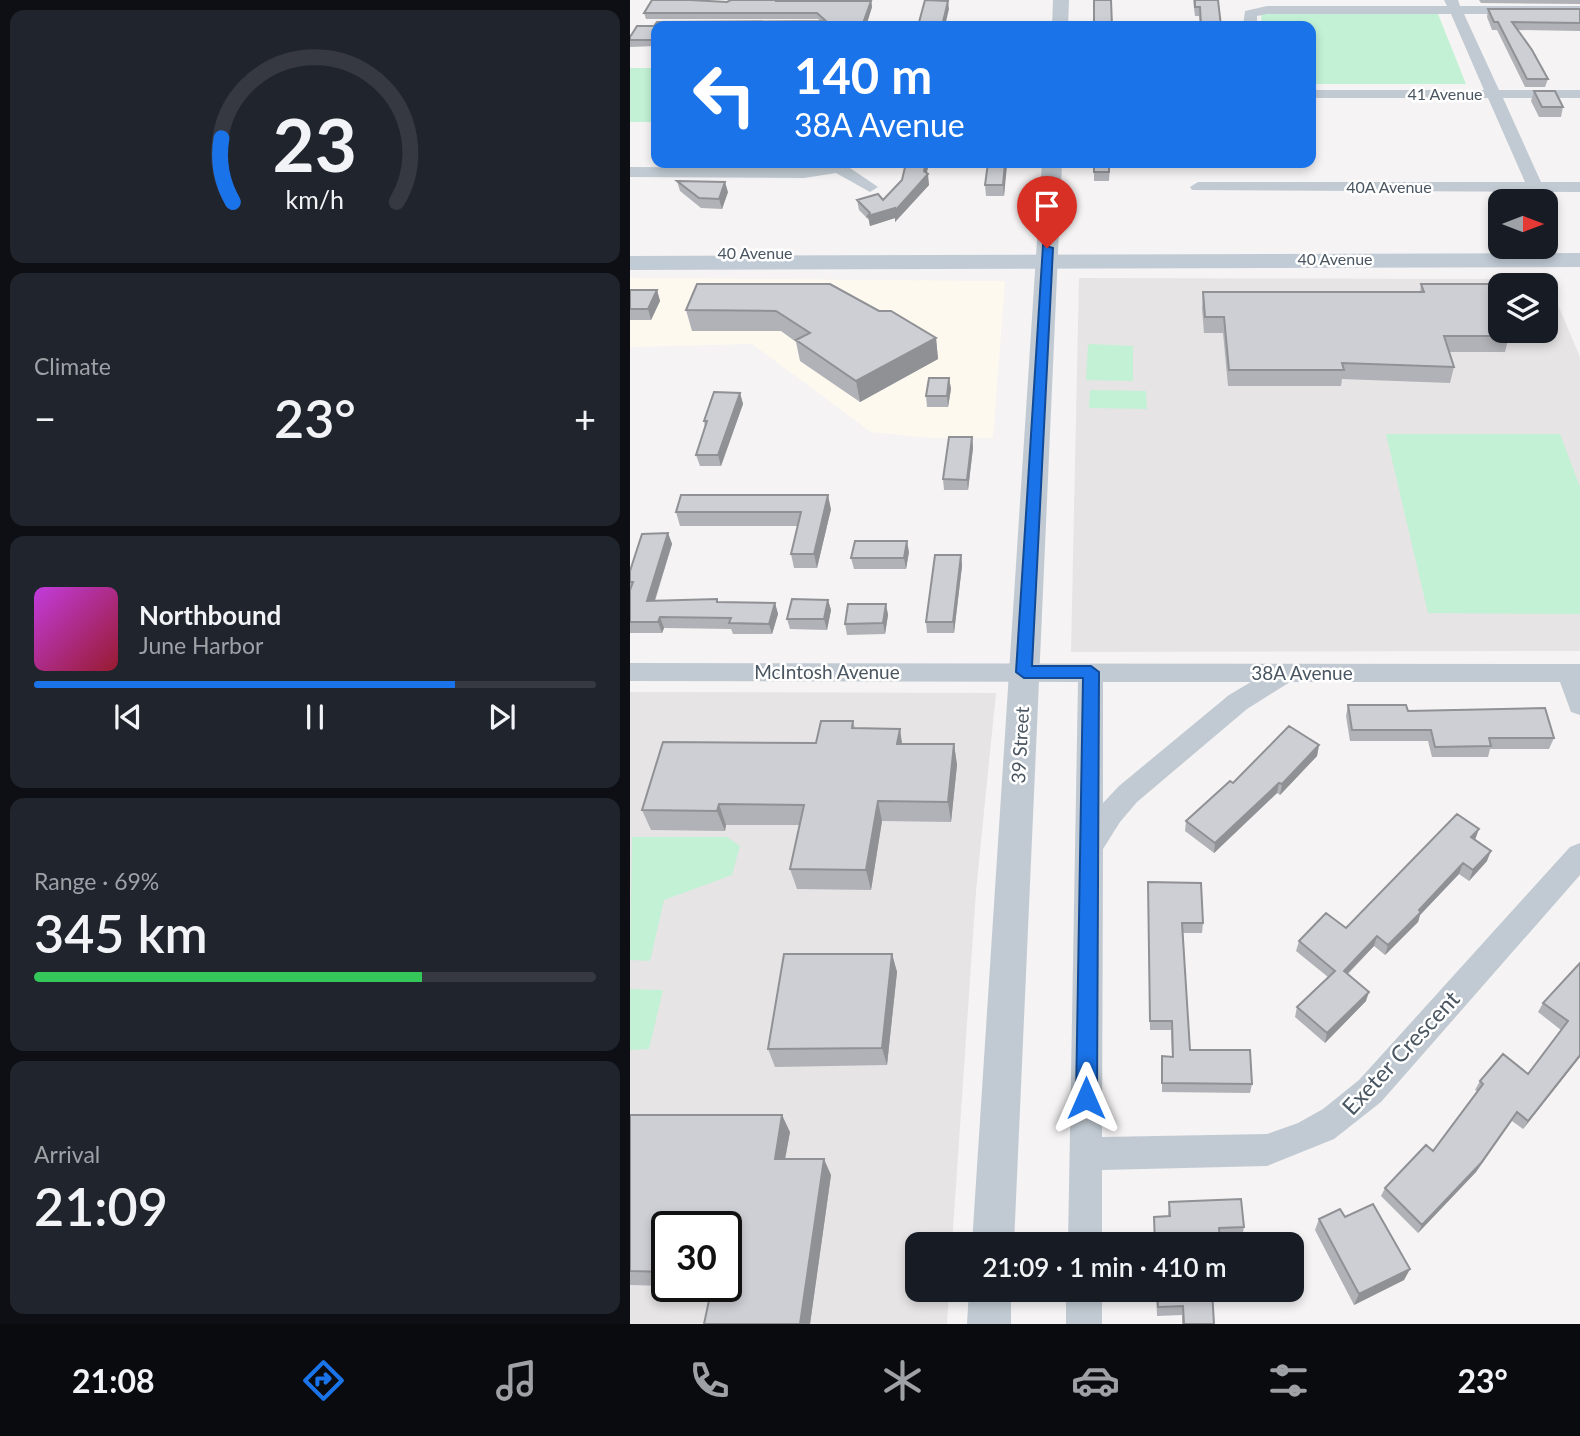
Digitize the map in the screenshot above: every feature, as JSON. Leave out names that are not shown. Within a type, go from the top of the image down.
[{"type":"main road","name":"40 Avenue","points":[[630,253],[1046,259]]},
{"type":"main road","name":"40 Avenue","points":[[630,263],[1046,259],[1580,260]]},
{"type":"street","points":[[1060,21],[1061,0]]},
{"type":"street","points":[[1453,5],[1535,187]]},
{"type":"street","points":[[1251,19],[1453,5],[1580,10]]},
{"type":"street","name":"41 Avenue","points":[[1316,94],[1580,94]]},
{"type":"street","points":[[630,172],[804,173],[829,168]]},
{"type":"street","points":[[848,168],[870,187]]},
{"type":"street","name":"39 Street","points":[[994,1232],[1052,168]]},
{"type":"street","name":"40A Avenue","points":[[1198,187],[1580,187]]},
{"type":"street","name":"McIntosh Avenue","points":[[630,672],[1024,672]]},
{"type":"street","name":"38A Avenue","points":[[1024,672],[1575,673]]},
{"type":"street","points":[[1085,1232],[1091,672]]},
{"type":"street","points":[[1088,848],[1110,814],[1128,794],[1238,702],[1286,672]]},
{"type":"street","points":[[1575,673],[1580,705]]},
{"type":"street","name":"Exeter Crescent","points":[[1086,1154],[1267,1150],[1291,1143],[1333,1124],[1370,1091],[1580,855]]},
{"type":"street","points":[[989,1324],[990,1302]]},
{"type":"street","points":[[1084,1302],[1084,1324]]},
{"type":"shaded area","points":[[630,278],[1005,281],[993,438],[930,438],[871,432],[752,344],[630,347]]},
{"type":"shaded area","points":[[1079,278],[1488,279],[1488,343],[1558,343],[1558,305],[1580,357],[1580,651],[1071,652]]},
{"type":"shaded area","points":[[630,692],[996,693],[976,891],[953,1232],[905,1232],[905,1302],[948,1302],[947,1324],[630,1324]]},
{"type":"green space","points":[[1261,14],[1438,14],[1466,84],[1316,84],[1316,21],[1262,21]]},
{"type":"green space","points":[[630,68],[651,68],[651,122],[630,122]]},
{"type":"green space","points":[[1088,345],[1133,346],[1133,381],[1086,380]]},
{"type":"green space","points":[[1090,390],[1146,391],[1147,409],[1089,408]]},
{"type":"green space","points":[[1386,434],[1560,434],[1580,487],[1580,614],[1428,613]]},
{"type":"green space","points":[[632,837],[727,837],[740,846],[732,875],[664,900],[650,961],[630,960]]},
{"type":"green space","points":[[630,989],[663,990],[649,1049],[630,1050]]},
{"type":"building","points":[[652,0],[871,1],[864,21],[826,21],[817,13],[644,13]]},
{"type":"building","points":[[925,0],[948,1],[943,21],[919,21]]},
{"type":"building","points":[[1094,0],[1111,0],[1112,21],[1094,21]]},
{"type":"building","points":[[1195,0],[1218,0],[1220,21],[1201,21],[1200,7],[1195,7]]},
{"type":"building","points":[[1488,9],[1580,9],[1580,23],[1512,22],[1548,79],[1527,79],[1498,22],[1494,22]]},
{"type":"building","points":[[637,26],[651,26],[651,40],[630,40]]},
{"type":"building","points":[[1534,91],[1555,91],[1563,107],[1542,107]]},
{"type":"building","points":[[905,168],[925,168],[928,174],[894,212],[895,208],[868,216],[870,213],[857,200],[878,194],[883,200],[902,180]]},
{"type":"building","points":[[987,168],[1005,168],[1003,185],[985,185]]},
{"type":"building","points":[[1094,168],[1109,168],[1109,172],[1094,172]]},
{"type":"building","points":[[677,181],[725,182],[719,199],[699,198]]},
{"type":"building","points":[[697,284],[830,284],[879,311],[891,311],[936,338],[856,381],[796,340],[810,333],[776,311],[686,310]]},
{"type":"building","points":[[1421,284],[1488,284],[1488,336],[1444,336],[1454,367],[1342,363],[1344,370],[1229,370],[1224,317],[1205,317],[1203,292],[1424,292]]},
{"type":"building","points":[[630,290],[657,290],[648,309],[630,309]]},
{"type":"building","points":[[929,378],[949,378],[947,396],[926,396]]},
{"type":"building","points":[[714,392],[740,393],[718,455],[696,455],[707,421],[704,421]]},
{"type":"building","points":[[949,437],[972,437],[967,480],[943,479]]},
{"type":"building","points":[[681,495],[828,495],[814,554],[791,554],[801,512],[676,512]]},
{"type":"building","points":[[668,533],[647,601],[717,599],[717,602],[775,603],[769,624],[729,623],[731,618],[660,617],[658,622],[630,622],[630,590],[633,582],[630,582],[630,571],[642,534]]},
{"type":"building","points":[[855,541],[907,541],[904,558],[851,558]]},
{"type":"building","points":[[935,555],[961,555],[953,622],[926,622]]},
{"type":"building","points":[[792,599],[828,600],[824,619],[787,619]]},
{"type":"building","points":[[848,604],[886,604],[883,623],[845,624]]},
{"type":"building","points":[[1348,705],[1406,705],[1408,711],[1545,708],[1554,738],[1489,738],[1491,746],[1435,747],[1431,730],[1352,730]]},
{"type":"building","points":[[821,721],[853,721],[852,728],[900,729],[897,744],[954,744],[948,802],[878,801],[866,870],[790,869],[804,805],[719,804],[717,811],[642,810],[663,742],[816,743]]},
{"type":"building","points":[[1289,726],[1319,745],[1282,784],[1279,783],[1215,843],[1186,821],[1230,781],[1233,783]]},
{"type":"building","points":[[1457,814],[1479,829],[1471,837],[1491,851],[1473,870],[1463,863],[1388,945],[1377,936],[1344,971],[1369,992],[1327,1033],[1297,1007],[1335,971],[1299,941],[1326,913],[1346,928]]},
{"type":"building","points":[[1148,882],[1201,883],[1203,923],[1182,923],[1190,1050],[1250,1050],[1252,1084],[1162,1083],[1162,1056],[1173,1057],[1172,1021],[1150,1021]]},
{"type":"building","points":[[784,954],[892,954],[882,1048],[768,1049]]},
{"type":"building","points":[[1580,963],[1580,1055],[1528,1121],[1517,1112],[1481,1163],[1422,1225],[1385,1188],[1426,1145],[1433,1151],[1483,1084],[1480,1081],[1503,1054],[1528,1074],[1568,1021],[1543,1003]]},
{"type":"building","points":[[630,1115],[782,1115],[775,1159],[824,1159],[800,1324],[704,1324],[709,1302],[742,1302],[742,1211],[651,1211],[651,1272],[630,1271]]},
{"type":"building","points":[[1241,1199],[1244,1227],[1219,1228],[1219,1232],[1155,1232],[1154,1217],[1170,1216],[1169,1202]]},
{"type":"building","points":[[1373,1204],[1410,1269],[1359,1294],[1319,1219],[1340,1209],[1345,1217]]},
{"type":"building","points":[[1158,1302],[1213,1302],[1214,1324],[1184,1324],[1183,1306],[1158,1307]]},
{"type":"route","points":[[1047,248],[1024,672],[1091,672],[1086,1098]]}]
